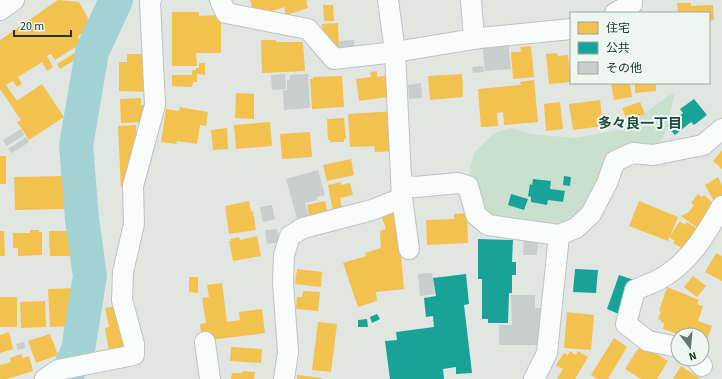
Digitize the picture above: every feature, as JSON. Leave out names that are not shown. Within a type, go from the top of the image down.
[{"type":"street","points":[[0,10],[14,0]]},
{"type":"street","points":[[45,379],[58,370],[134,355],[134,344],[122,300],[123,272],[134,224],[133,186],[155,104],[151,0]]},
{"type":"street","points":[[220,0],[226,13],[308,29],[334,59],[395,52],[474,39],[570,29]]},
{"type":"street","points":[[388,0],[395,52],[402,191],[409,250]]},
{"type":"street","points":[[471,0],[474,39]]},
{"type":"street","points":[[616,12],[632,4],[632,0]]},
{"type":"street","points":[[284,379],[288,352],[283,283],[284,255],[290,236],[303,228],[372,210],[402,191],[458,183],[468,186],[476,215],[488,225],[559,235],[576,228],[591,214],[607,183],[615,160],[633,153],[653,155],[703,145],[722,129]]},
{"type":"street","points":[[670,345],[648,341],[626,324],[635,290],[659,280],[684,262],[704,238],[722,206]]},
{"type":"street","points":[[534,379],[547,353],[559,235]]},
{"type":"street","points":[[205,342],[210,379]]},
{"type":"green space","points":[[674,94],[669,120],[663,138],[654,148],[637,149],[589,206],[560,230],[491,220],[475,197],[469,173],[474,153],[494,133],[511,128],[532,134],[574,138],[623,129],[668,96]]},
{"type":"building: 住宅","points":[[58,0],[79,2],[88,18],[86,31],[78,36],[82,43],[55,60],[51,54],[47,56],[53,67],[47,71],[42,62],[18,77],[22,84],[17,87],[13,81],[6,85],[17,101],[42,84],[64,117],[29,140],[17,122],[21,120],[0,89],[0,40]]},
{"type":"building: 住宅","points":[[250,0],[309,0],[306,1],[308,8],[286,15],[284,7],[263,14],[253,10]]},
{"type":"building: 住宅","points":[[677,3],[691,3],[691,6],[713,5],[714,20],[710,21],[710,12],[678,12]]},
{"type":"building: 住宅","points":[[323,5],[333,5],[334,21],[324,21]]},
{"type":"building: 住宅","points":[[172,12],[199,12],[199,16],[221,15],[221,53],[196,53],[197,66],[172,66]]},
{"type":"building: 住宅","points":[[338,23],[339,50],[323,37],[322,24]]},
{"type":"building: 住宅","points":[[261,40],[276,40],[276,42],[303,42],[305,71],[262,73]]},
{"type":"building: 住宅","points":[[531,46],[534,77],[513,79],[511,52],[521,52],[520,47]]},
{"type":"building: 住宅","points":[[75,53],[78,58],[60,69],[57,64]]},
{"type":"building: 住宅","points":[[557,53],[558,56],[568,55],[570,82],[549,84],[546,54]]},
{"type":"building: 住宅","points":[[127,54],[148,54],[152,92],[119,91],[119,62],[127,62]]},
{"type":"building: 住宅","points":[[199,63],[205,63],[205,75],[197,74],[197,82],[193,82],[192,87],[172,86],[172,75],[192,75],[192,70],[199,68]]},
{"type":"building: 住宅","points":[[377,71],[377,77],[387,75],[389,97],[359,101],[356,79],[371,77],[370,72]]},
{"type":"building: 住宅","points":[[462,74],[463,97],[430,100],[428,76]]},
{"type":"building: 住宅","points":[[342,76],[344,107],[312,109],[310,79],[313,79],[313,77]]},
{"type":"building: 住宅","points":[[534,80],[538,122],[504,125],[503,112],[497,113],[498,126],[481,127],[478,89],[521,85],[520,82]]},
{"type":"building: 住宅","points":[[611,84],[630,84],[632,97],[614,100]]},
{"type":"building: 住宅","points":[[635,84],[656,84],[656,91],[635,93]]},
{"type":"building: 住宅","points":[[236,93],[254,94],[254,119],[235,118]]},
{"type":"building: 住宅","points":[[141,98],[141,105],[147,105],[148,122],[121,123],[120,99]]},
{"type":"building: 住宅","points":[[600,100],[603,126],[573,130],[569,104]]},
{"type":"building: 住宅","points":[[560,102],[563,129],[546,131],[544,104]]},
{"type":"building: 住宅","points":[[640,102],[645,114],[627,121],[622,108]]},
{"type":"building: 住宅","points":[[180,107],[208,112],[206,126],[200,125],[197,144],[177,141],[176,144],[161,142],[166,109],[179,111]]},
{"type":"building: 住宅","points":[[396,111],[398,151],[375,152],[374,146],[350,147],[348,114]]},
{"type":"building: 住宅","points":[[344,118],[346,138],[344,139],[344,142],[330,142],[330,140],[328,140],[327,119]]},
{"type":"building: 住宅","points":[[270,122],[272,146],[236,149],[234,125]]},
{"type":"building: 住宅","points":[[136,125],[137,160],[128,186],[121,187],[118,126]]},
{"type":"building: 住宅","points":[[227,128],[228,149],[213,150],[211,130]]},
{"type":"building: 住宅","points":[[310,132],[312,157],[282,159],[280,134]]},
{"type":"building: 住宅","points":[[722,150],[722,169],[713,161]]},
{"type":"building: 住宅","points":[[0,156],[6,156],[6,184],[0,184]]},
{"type":"building: 住宅","points":[[351,159],[354,175],[327,181],[323,165]]},
{"type":"building: 住宅","points":[[66,176],[67,209],[15,210],[14,177]]},
{"type":"building: 住宅","points":[[718,177],[722,185],[722,196],[714,201],[705,185]]},
{"type":"building: 住宅","points":[[341,182],[341,185],[350,183],[353,195],[340,198],[342,209],[333,211],[328,185]]},
{"type":"building: 住宅","points":[[698,194],[702,197],[704,195],[717,207],[699,229],[681,216],[689,212],[694,205],[691,203]]},
{"type":"building: 住宅","points":[[249,201],[251,212],[253,211],[256,230],[229,234],[225,206]]},
{"type":"building: 住宅","points":[[325,201],[328,214],[310,219],[307,205]]},
{"type":"building: 住宅","points":[[639,201],[678,217],[670,236],[680,221],[685,225],[687,222],[700,231],[686,251],[673,243],[675,241],[669,237],[668,241],[629,226]]},
{"type":"building: 住宅","points":[[397,210],[404,289],[376,292],[377,301],[358,307],[343,263],[366,256],[365,253],[381,248],[380,231],[386,229],[381,215]]},
{"type":"building: 住宅","points":[[467,213],[468,243],[427,245],[426,220],[454,219],[454,214]]},
{"type":"building: 住宅","points":[[30,230],[39,230],[39,232],[42,232],[42,255],[18,256],[18,248],[13,248],[13,233],[30,233]]},
{"type":"building: 住宅","points":[[0,231],[4,231],[5,256],[0,256]]},
{"type":"building: 住宅","points":[[49,231],[72,231],[73,256],[50,256]]},
{"type":"building: 住宅","points":[[257,236],[261,256],[233,261],[229,241],[231,241],[230,239],[239,237],[240,240]]},
{"type":"building: 住宅","points":[[716,253],[722,256],[722,281],[705,272]]},
{"type":"building: 住宅","points":[[297,269],[322,272],[321,287],[295,284]]},
{"type":"building: 住宅","points":[[693,276],[706,286],[697,297],[684,287]]},
{"type":"building: 住宅","points":[[189,277],[198,277],[198,293],[189,292]]},
{"type":"building: 住宅","points":[[222,283],[227,322],[240,320],[239,312],[262,309],[265,333],[202,341],[200,324],[206,323],[202,298],[209,297],[207,285]]},
{"type":"building: 住宅","points":[[667,287],[699,300],[697,304],[703,306],[698,321],[712,326],[710,331],[710,327],[670,327],[670,331],[663,329],[664,323],[658,319],[661,312],[659,311]]},
{"type":"building: 住宅","points":[[75,288],[77,326],[50,327],[48,289]]},
{"type":"building: 住宅","points":[[303,291],[320,292],[318,311],[296,309],[297,297],[302,297]]},
{"type":"building: 住宅","points":[[0,297],[17,297],[17,327],[0,327]]},
{"type":"building: 住宅","points":[[45,301],[46,327],[21,328],[20,302]]},
{"type":"building: 住宅","points":[[118,306],[128,349],[109,352],[105,328],[109,327],[105,308]]},
{"type":"building: 住宅","points":[[567,312],[594,315],[591,350],[564,348]]},
{"type":"building: 住宅","points":[[318,322],[337,324],[331,372],[312,370]]},
{"type":"building: 住宅","points":[[9,332],[13,349],[0,353],[0,335]]},
{"type":"building: 住宅","points":[[50,334],[58,355],[36,363],[28,341]]},
{"type":"building: 住宅","points":[[614,338],[627,347],[608,379],[597,379],[591,375]]},
{"type":"building: 住宅","points":[[641,344],[668,361],[657,379],[641,379],[625,369]]},
{"type":"building: 住宅","points":[[231,347],[262,349],[261,363],[230,361]]},
{"type":"building: 住宅","points":[[570,351],[576,355],[578,351],[588,357],[575,379],[557,379],[563,369],[556,365],[564,353],[568,355]]},
{"type":"building: 住宅","points":[[21,354],[23,358],[29,356],[33,371],[7,379],[0,379],[0,365],[11,362],[10,358]]},
{"type":"building: 住宅","points":[[680,367],[683,367],[701,379],[673,379]]},
{"type":"building: 住宅","points":[[243,371],[255,372],[254,379],[231,379],[232,373],[242,373]]},
{"type":"building: 住宅","points":[[297,375],[322,378],[322,379],[297,379]]},
{"type":"building: 公共","points":[[694,99],[707,115],[694,125],[691,122],[675,135],[667,126],[683,113],[680,109]]},
{"type":"building: 公共","points":[[564,176],[571,177],[570,186],[563,185]]},
{"type":"building: 公共","points":[[533,179],[551,181],[550,189],[565,191],[563,202],[548,200],[547,205],[531,202],[531,197],[528,196],[530,184],[532,185]]},
{"type":"building: 公共","points":[[511,194],[528,199],[524,210],[508,205]]},
{"type":"building: 公共","points":[[478,239],[513,240],[512,262],[516,262],[516,275],[512,275],[512,293],[509,293],[508,323],[488,323],[488,319],[482,319],[482,279],[478,279]]},
{"type":"building: 公共","points":[[575,269],[598,270],[596,293],[573,292]]},
{"type":"building: 公共","points":[[466,274],[469,304],[464,305],[472,373],[456,374],[456,367],[443,369],[444,379],[390,379],[385,341],[397,340],[396,332],[434,327],[433,316],[426,317],[424,298],[436,296],[433,278]]},
{"type":"building: 公共","points":[[619,275],[634,280],[621,315],[607,309]]},
{"type":"building: 公共","points":[[377,314],[380,319],[372,323],[370,317]]},
{"type":"building: 公共","points":[[367,319],[368,327],[358,327],[358,320]]},
{"type":"building: その他","points":[[354,40],[355,49],[339,49],[339,41]]},
{"type":"building: その他","points":[[508,40],[511,69],[485,71],[482,42]]},
{"type":"building: その他","points":[[483,66],[484,72],[473,73],[472,67]]},
{"type":"building: その他","points":[[285,74],[286,89],[272,90],[271,75]]},
{"type":"building: その他","points":[[308,74],[310,108],[284,110],[283,91],[287,90],[287,80],[290,80],[290,75]]},
{"type":"building: その他","points":[[421,83],[422,98],[409,99],[408,85]]},
{"type":"building: その他","points":[[21,129],[24,135],[7,146],[3,140]]},
{"type":"building: その他","points":[[26,137],[29,142],[12,153],[8,149]]},
{"type":"building: その他","points":[[318,170],[325,195],[317,197],[317,200],[305,203],[309,218],[298,222],[286,179]]},
{"type":"building: その他","points":[[272,205],[275,219],[263,222],[260,207]]},
{"type":"building: その他","points":[[277,229],[280,242],[267,244],[265,230]]},
{"type":"building: その他","points":[[524,239],[538,240],[537,255],[523,255]]},
{"type":"building: その他","points":[[432,273],[435,294],[420,296],[418,274]]},
{"type":"building: その他","points":[[511,295],[535,295],[535,308],[541,308],[541,345],[499,345],[499,325],[512,325]]},
{"type":"building: その他","points":[[24,342],[25,348],[18,350],[16,344]]},
{"type":"waterway","points":[[65,379],[78,350],[90,276],[82,219],[76,146],[92,52],[116,0]]},
{"type":"district","name":"多々良一丁目","points":[[640,123]]}]
